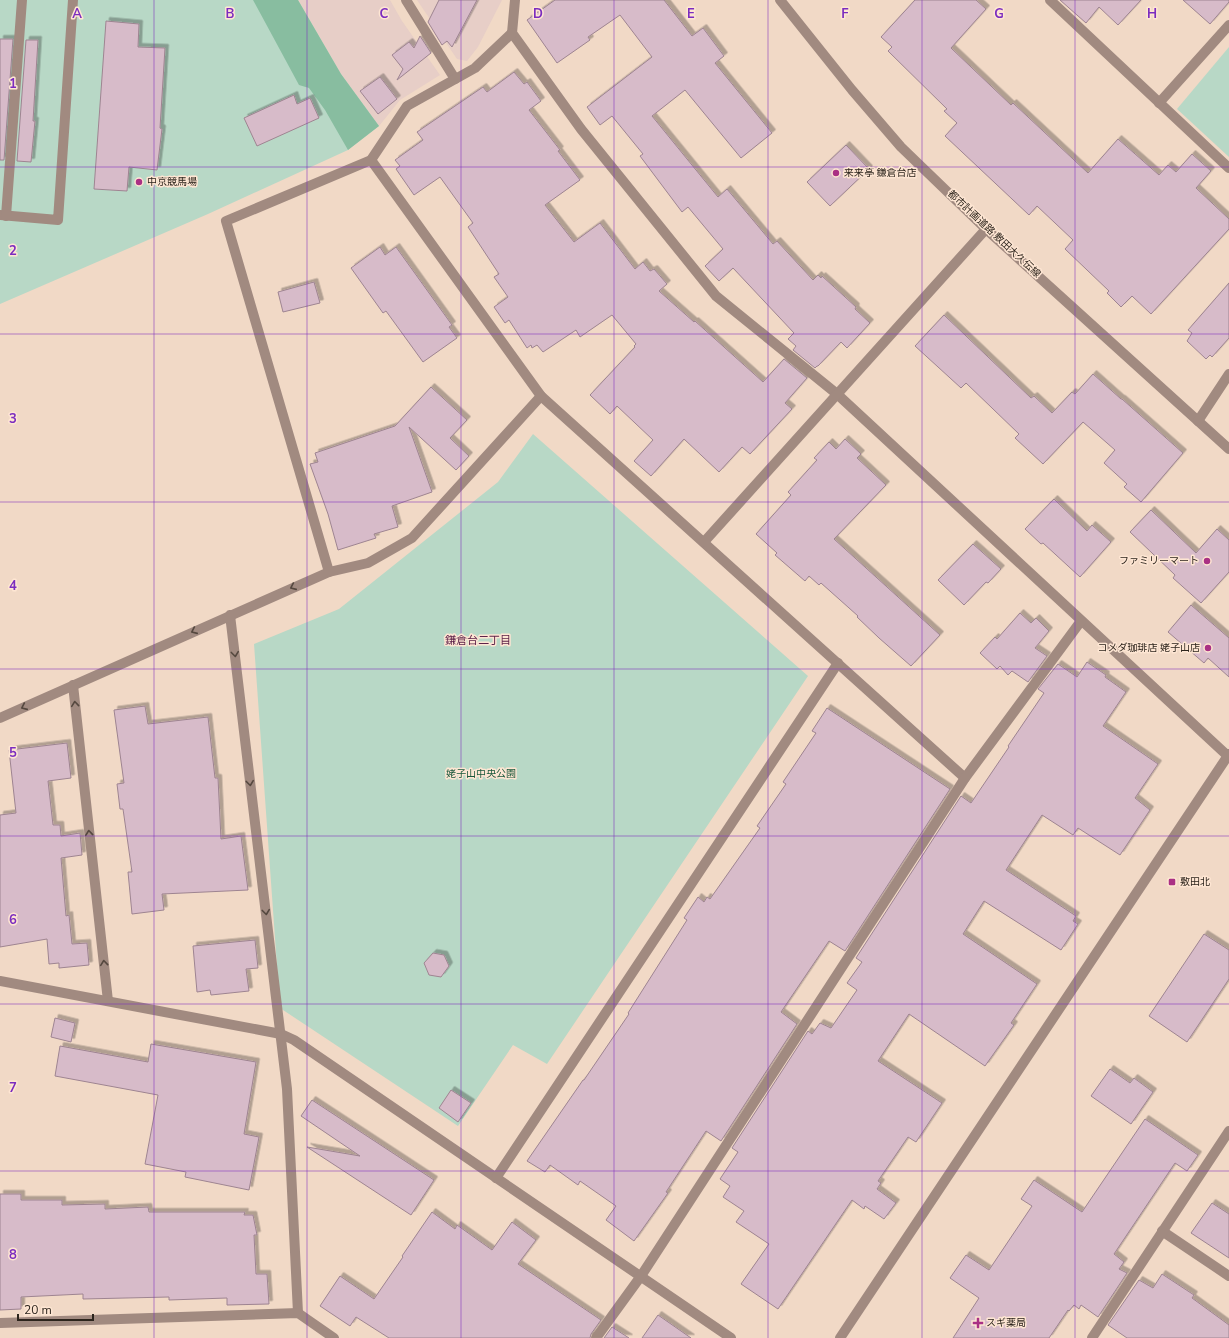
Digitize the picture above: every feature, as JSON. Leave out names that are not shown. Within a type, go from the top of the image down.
[{"type":"street","points":[[22,0],[3,216],[58,220],[73,0]]},
{"type":"street","points":[[406,0],[455,79]]},
{"type":"street","points":[[515,0],[512,33],[581,129],[716,296],[837,394],[1229,756],[840,1338]]},
{"type":"street","name":"都市計画道路 敷田大久伝線","points":[[780,0],[852,90],[901,147],[986,229],[1229,449]]},
{"type":"street","points":[[1050,0],[1229,168]]},
{"type":"street","points":[[1159,102],[1229,25]]},
{"type":"street","points":[[328,572],[226,221],[371,160],[407,106],[475,68],[512,33]]},
{"type":"street","points":[[371,160],[541,396],[965,778]]},
{"type":"street","points":[[704,542],[986,229]]},
{"type":"street","points":[[1198,421],[1229,374]]},
{"type":"street","points":[[0,718],[328,572],[368,563],[412,538],[541,396]]},
{"type":"street","points":[[230,615],[287,1089],[298,1313]]},
{"type":"street","points":[[596,1338],[641,1276],[965,778],[1082,621]]},
{"type":"street","points":[[496,1178],[838,663]]},
{"type":"street","points":[[72,685],[108,1001]]},
{"type":"street","points":[[0,981],[281,1034],[294,1040],[731,1338]]},
{"type":"street","points":[[1092,1338],[1229,1131]]},
{"type":"street","points":[[1162,1231],[1229,1276]]},
{"type":"street","points":[[0,1323],[298,1313],[334,1338]]},
{"type":"shaded area","points":[[298,0],[390,0],[402,21],[440,75],[400,100],[379,126],[341,74]]},
{"type":"shaded area","points":[[417,0],[502,0],[478,47],[467,61],[457,59]]},
{"type":"green space","name":"中京競馬場","points":[[0,0],[298,0],[341,74],[379,126],[348,150],[208,214],[0,304]]},
{"type":"green space","points":[[253,0],[298,0],[341,74],[379,126],[348,150],[325,110],[309,88],[299,85]]},
{"type":"green space","points":[[1229,47],[1229,157],[1177,109]]},
{"type":"green space","name":"姥子山中央公園","points":[[533,434],[808,676],[547,1064],[513,1045],[458,1126],[280,1008],[254,644],[339,609],[498,482]]},
{"type":"building","points":[[439,0],[477,0],[452,47],[447,41],[442,45],[428,22]]},
{"type":"building","points":[[555,0],[664,0],[692,36],[703,28],[724,56],[715,63],[772,133],[741,158],[685,90],[652,116],[718,197],[727,189],[773,244],[777,241],[813,280],[818,275],[821,278],[822,276],[856,307],[855,309],[870,323],[847,348],[841,342],[815,368],[793,350],[796,346],[788,339],[794,333],[733,268],[719,281],[705,266],[723,249],[688,207],[682,212],[640,156],[643,154],[612,116],[600,125],[587,107],[652,57],[620,15],[588,37],[590,40],[557,63],[527,20]]},
{"type":"building","points":[[915,0],[976,0],[986,9],[951,48],[1011,105],[1013,103],[1088,173],[1118,139],[1159,175],[1168,165],[1176,172],[1192,154],[1211,171],[1196,188],[1229,219],[1229,229],[1151,314],[1132,296],[1121,307],[1107,293],[1109,291],[1065,249],[1073,240],[1037,206],[1029,215],[945,136],[957,123],[944,111],[947,109],[888,51],[892,47],[881,37]]},
{"type":"building","points":[[1060,0],[1141,0],[1118,25],[1099,7],[1086,23]]},
{"type":"building","points":[[1183,0],[1229,0],[1229,2],[1210,24]]},
{"type":"building","points":[[106,21],[139,24],[138,47],[165,48],[160,128],[162,129],[157,170],[129,167],[127,191],[94,189]]},
{"type":"building","points":[[420,36],[431,53],[397,80],[403,69],[392,55],[409,42],[414,48]]},
{"type":"building","points":[[0,39],[13,39],[4,160],[0,160]]},
{"type":"building","points":[[26,40],[38,40],[33,121],[35,121],[31,162],[17,161]]},
{"type":"building","points":[[514,72],[524,84],[527,82],[541,101],[529,110],[560,150],[558,151],[580,180],[545,205],[574,242],[600,223],[635,269],[643,262],[650,271],[654,269],[667,284],[659,291],[763,382],[784,359],[807,378],[785,403],[792,409],[750,454],[742,447],[719,472],[684,439],[651,476],[634,461],[653,440],[617,406],[610,414],[590,395],[635,347],[634,346],[636,344],[612,315],[580,337],[576,330],[543,352],[537,345],[532,348],[531,345],[527,348],[509,320],[505,323],[494,307],[508,297],[494,277],[499,274],[468,227],[473,223],[440,177],[414,195],[396,169],[400,166],[395,160],[423,140],[417,132],[483,87],[487,92]]},
{"type":"building","points":[[380,77],[397,99],[378,114],[360,91]]},
{"type":"building","points":[[294,95],[297,104],[310,98],[319,118],[257,146],[244,118]]},
{"type":"building","name":"来来亭 鎌倉台店","points":[[846,145],[869,169],[830,206],[807,182]]},
{"type":"building","points":[[380,247],[385,255],[396,247],[452,325],[449,327],[457,338],[423,362],[386,311],[383,313],[351,268]]},
{"type":"building","points":[[314,282],[320,303],[283,312],[278,292]]},
{"type":"building","points":[[1229,283],[1229,338],[1212,357],[1210,355],[1206,359],[1187,341],[1192,333],[1188,330]]},
{"type":"building","points":[[944,315],[1031,398],[1034,396],[1052,413],[1072,392],[1075,394],[1093,374],[1183,453],[1141,502],[1124,487],[1127,484],[1104,463],[1115,450],[1083,422],[1043,464],[1015,438],[1019,434],[966,383],[961,388],[915,346]]},
{"type":"building","points":[[431,387],[467,420],[450,438],[469,456],[456,470],[409,427],[432,492],[392,506],[398,527],[374,534],[376,538],[338,550],[328,514],[310,464],[318,462],[315,453],[395,426]]},
{"type":"building","points":[[845,439],[861,454],[857,458],[886,485],[834,539],[940,635],[911,666],[821,583],[819,585],[809,576],[805,581],[775,555],[777,553],[756,534],[791,495],[788,492],[817,460],[814,458],[829,442],[836,449]]},
{"type":"building","points":[[1054,499],[1087,531],[1092,525],[1111,542],[1080,577],[1043,543],[1041,544],[1025,529]]},
{"type":"building","points":[[1151,510],[1196,553],[1217,529],[1229,540],[1229,572],[1201,603],[1173,578],[1175,575],[1130,532]]},
{"type":"building","points":[[973,544],[1001,569],[964,605],[938,580]]},
{"type":"building","name":"コメダ珈琲店 姥子山店","points":[[1191,605],[1229,638],[1229,677],[1208,658],[1204,663],[1168,632]]},
{"type":"building","points":[[1020,613],[1031,623],[1036,618],[1049,631],[1035,648],[1047,656],[1028,682],[1012,671],[1008,675],[1000,666],[997,669],[980,653],[995,637],[997,639]]},
{"type":"building","points":[[1087,662],[1106,675],[1105,677],[1126,692],[1103,726],[1158,764],[1135,798],[1150,810],[1120,855],[1078,828],[1073,835],[1042,815],[1006,870],[1076,916],[1073,921],[1078,924],[1061,950],[984,901],[963,934],[1037,984],[1011,1023],[1014,1025],[985,1066],[909,1014],[878,1061],[942,1103],[916,1142],[908,1137],[878,1181],[881,1183],[877,1189],[896,1203],[884,1219],[865,1206],[864,1209],[852,1200],[778,1309],[741,1284],[769,1244],[736,1222],[744,1211],[723,1197],[730,1186],[720,1179],[738,1152],[732,1148],[808,1031],[812,1034],[820,1023],[831,1028],[857,990],[847,983],[862,962],[856,958],[961,796],[971,803],[1009,747],[1008,746],[1044,693],[1038,689],[1058,664],[1077,677]]},
{"type":"building","points":[[145,706],[148,724],[208,717],[215,778],[218,778],[221,839],[241,836],[248,890],[162,894],[164,910],[132,914],[128,872],[132,872],[123,809],[120,809],[117,784],[124,783],[114,710]]},
{"type":"building","points":[[827,708],[950,789],[845,951],[829,941],[781,1012],[797,1024],[721,1141],[706,1131],[666,1192],[668,1193],[634,1241],[606,1220],[616,1206],[580,1181],[578,1185],[550,1165],[545,1172],[527,1161],[629,1014],[628,1013],[687,920],[684,918],[698,897],[704,902],[707,897],[710,899],[760,828],[757,826],[786,784],[783,782],[816,733],[812,731]]},
{"type":"building","points":[[67,743],[71,778],[48,781],[53,825],[60,825],[61,836],[80,833],[82,855],[61,858],[66,916],[69,915],[72,944],[87,943],[89,965],[59,968],[59,963],[49,964],[47,939],[0,947],[0,815],[16,813],[9,750]]},
{"type":"building","points":[[1204,934],[1229,950],[1229,979],[1187,1042],[1149,1016]]},
{"type":"building","points":[[255,940],[258,968],[246,969],[249,991],[211,995],[210,990],[197,992],[193,946]]},
{"type":"building","points":[[433,953],[444,955],[449,966],[441,977],[429,975],[424,963]]},
{"type":"building","points":[[55,1018],[75,1023],[71,1042],[51,1037]]},
{"type":"building","points":[[151,1044],[256,1062],[244,1134],[259,1137],[249,1190],[185,1177],[186,1172],[145,1164],[158,1095],[55,1076],[60,1046],[148,1062]]},
{"type":"building","points":[[1110,1069],[1130,1083],[1134,1078],[1153,1092],[1131,1124],[1091,1096]]},
{"type":"building","points":[[451,1090],[471,1103],[458,1122],[439,1108]]},
{"type":"building","points":[[312,1100],[434,1180],[411,1215],[307,1147],[360,1156],[301,1116]]},
{"type":"building","points":[[1145,1119],[1198,1155],[1187,1171],[1175,1163],[1114,1254],[1124,1262],[1119,1269],[1127,1273],[1098,1317],[1081,1305],[1079,1309],[1074,1305],[1069,1311],[1068,1310],[1049,1338],[953,1338],[979,1298],[950,1278],[966,1255],[989,1270],[1032,1206],[1021,1199],[1034,1180],[1082,1212]]},
{"type":"building","points":[[0,1194],[21,1194],[21,1200],[62,1200],[62,1205],[105,1204],[105,1209],[148,1207],[149,1212],[245,1212],[244,1215],[253,1215],[257,1235],[254,1235],[256,1274],[267,1274],[269,1304],[227,1305],[227,1298],[169,1300],[169,1297],[83,1299],[83,1294],[21,1297],[21,1309],[0,1310]]},
{"type":"building","points":[[1212,1203],[1229,1214],[1229,1258],[1191,1233]]},
{"type":"building","points":[[432,1212],[455,1229],[457,1225],[492,1250],[512,1222],[536,1240],[518,1264],[601,1320],[591,1334],[590,1338],[389,1338],[356,1317],[350,1326],[320,1306],[340,1276],[374,1299]]},
{"type":"building","points":[[1162,1274],[1194,1295],[1192,1298],[1229,1325],[1229,1338],[1127,1338],[1108,1325],[1139,1280],[1153,1288]]},
{"type":"building","points":[[658,1315],[691,1338],[642,1338]]},
{"type":"building","points":[[612,1327],[629,1338],[604,1338]]},
{"type":"place","name":"来来亭 鎌倉台店","points":[[836,173]]},
{"type":"place","name":"中京競馬場","points":[[139,182]]},
{"type":"place","name":"ファミリーマート","points":[[1207,561]]},
{"type":"place","name":"コメダ珈琲店 姥子山店","points":[[1208,648]]},
{"type":"place","name":"敷田北","points":[[1172,882]]},
{"type":"place","name":"スギ薬局","points":[[978,1323]]},
{"type":"district","name":"鎌倉台二丁目","points":[[478,640]]}]
